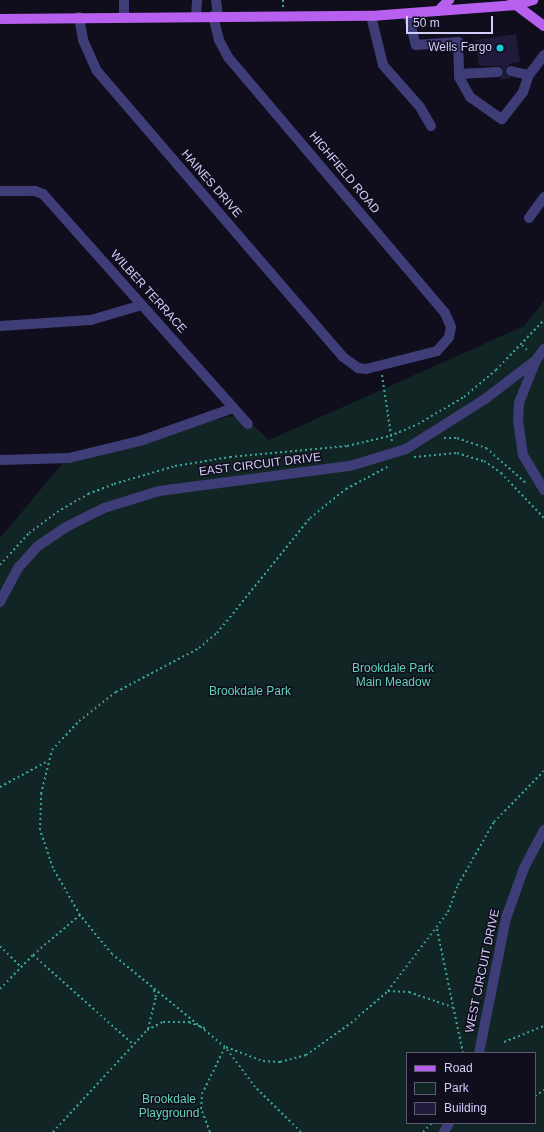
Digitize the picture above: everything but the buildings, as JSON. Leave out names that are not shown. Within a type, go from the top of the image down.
[{"type":"main road","points":[[438,11],[449,0]]},
{"type":"main road","points":[[0,19],[196,16],[371,16],[408,14],[533,0]]},
{"type":"main road","points":[[513,3],[544,26]]},
{"type":"street","points":[[124,0],[124,17]]},
{"type":"street","points":[[196,16],[197,0]]},
{"type":"street","name":"HIGHFIELD ROAD","points":[[216,0],[215,16],[219,40],[228,57],[445,313],[451,327],[444,344]]},
{"type":"street","points":[[408,14],[416,45],[458,42],[459,74],[470,98],[502,119],[523,92],[529,75],[544,55]]},
{"type":"street","points":[[371,16],[384,65],[420,107],[431,126]]},
{"type":"street","name":"HAINES DRIVE","points":[[79,17],[83,40],[97,71],[342,357],[358,368],[381,367],[427,354],[444,344]]},
{"type":"street","points":[[511,71],[529,75]]},
{"type":"street","points":[[459,74],[498,72]]},
{"type":"street","name":"WILBER TERRACE","points":[[0,191],[35,191],[43,194],[248,424]]},
{"type":"street","points":[[529,218],[544,197]]},
{"type":"street","points":[[0,326],[91,320],[142,305]]},
{"type":"street","points":[[544,349],[536,360],[519,403],[518,420],[523,455],[544,490]]},
{"type":"street","name":"EAST CIRCUIT DRIVE","points":[[0,602],[19,567],[38,546],[66,527],[104,508],[159,491],[350,466],[406,449],[485,399],[536,360]]},
{"type":"street","points":[[0,460],[69,458],[140,441],[233,408]]},
{"type":"street","name":"WEST CIRCUIT DRIVE","points":[[479,1052],[506,918],[524,868],[544,830]]},
{"type":"path","points":[[0,565],[29,533],[57,512],[88,494],[114,484],[175,466],[230,457],[347,446],[390,436],[418,424],[464,397],[496,370],[544,320]]},
{"type":"path","points":[[381,367],[390,436]]},
{"type":"path","points":[[437,439],[457,438],[486,448],[531,488]]},
{"type":"path","points":[[407,458],[457,453],[484,461],[501,473],[544,518]]},
{"type":"path","points":[[301,1132],[255,1087],[225,1046],[208,1030],[112,954],[80,915],[53,868],[40,830],[40,794],[48,762],[63,736],[96,705],[199,648],[217,633],[310,518],[346,489],[393,464]]},
{"type":"path","points":[[0,787],[48,762]]},
{"type":"path","points":[[225,1046],[263,1061],[280,1062],[306,1055],[351,1023],[388,991],[436,929],[448,912],[458,886],[478,846],[494,822],[544,771]]},
{"type":"path","points":[[0,989],[33,955],[80,915]]},
{"type":"path","points":[[436,929],[463,1052]]},
{"type":"path","points":[[0,946],[21,967]]},
{"type":"path","points":[[33,955],[134,1045]]},
{"type":"path","points":[[147,1030],[156,997],[152,986]]},
{"type":"path","points":[[388,991],[409,992],[453,1008]]},
{"type":"path","points":[[53,1132],[147,1030],[163,1022],[189,1022],[208,1030]]},
{"type":"path","points":[[504,1042],[544,1026]]},
{"type":"path","points":[[210,1132],[201,1109],[202,1094],[225,1046]]},
{"type":"path","points":[[423,1132],[431,1124]]},
{"type":"green space","name":"Brookdale Park","points":[[544,301],[544,1132],[0,1132],[0,538],[72,452],[241,414],[269,440],[524,326]]},
{"type":"place","name":"Wells Fargo","points":[[500,48]]},
{"type":"park label","name":"Brookdale Park Main Meadow","points":[[393,676]]},
{"type":"park label","name":"Brookdale Playground","points":[[169,1107]]}]
